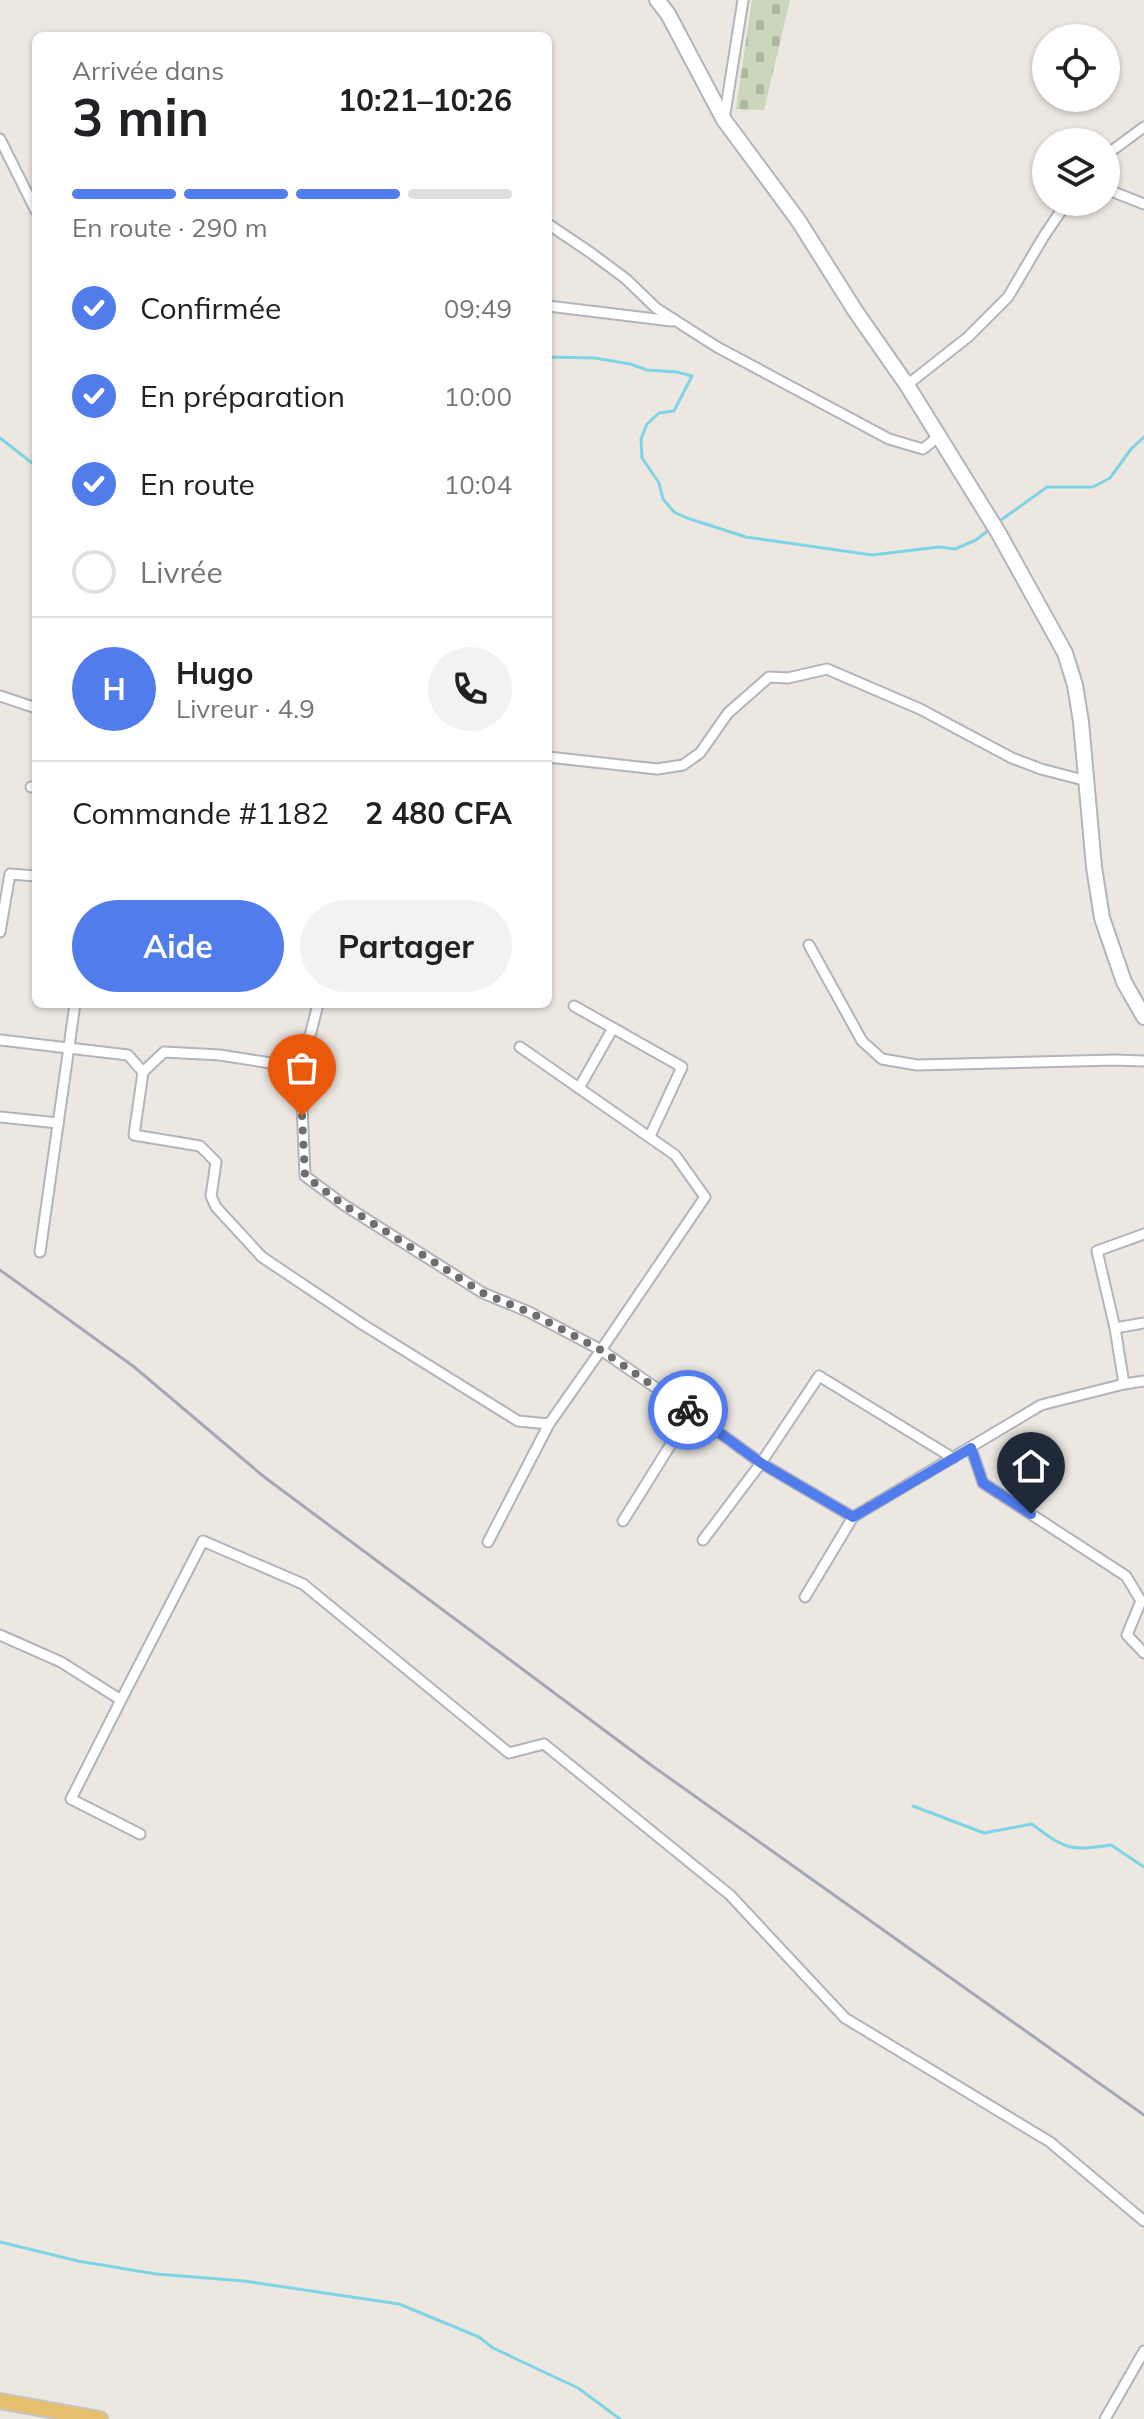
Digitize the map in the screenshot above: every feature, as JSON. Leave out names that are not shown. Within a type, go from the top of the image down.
[{"type":"main road","points":[[0,2401],[100,2419]]},
{"type":"street","points":[[657,0],[668,14],[724,120],[798,220],[989,516],[1065,653],[1075,685],[1081,722],[1094,867],[1102,918],[1124,982],[1144,1017]]},
{"type":"street","points":[[724,120],[743,0]]},
{"type":"street","points":[[1120,145],[1144,127]]},
{"type":"street","points":[[0,139],[32,203]]},
{"type":"street","points":[[1120,195],[1144,204]]},
{"type":"street","points":[[907,385],[968,337],[1008,297],[1058,216]]},
{"type":"street","points":[[552,227],[615,270],[656,308],[717,347],[889,439],[923,449],[939,436]]},
{"type":"street","points":[[552,306],[675,321]]},
{"type":"street","points":[[552,757],[657,769],[683,765],[700,753],[728,713],[769,677],[788,678],[827,669],[920,709],[1012,758],[1087,781]]},
{"type":"street","points":[[0,696],[32,707]]},
{"type":"street","points":[[0,932],[10,874],[32,876]]},
{"type":"street","points":[[809,945],[862,1041],[882,1059],[917,1065],[1144,1061]]},
{"type":"street","points":[[574,1006],[682,1067],[650,1136]]},
{"type":"street","points":[[40,1252],[74,1008]]},
{"type":"street","points":[[317,1008],[300,1057],[305,1176],[344,1205],[483,1293],[529,1312],[601,1350],[761,1463],[853,1517]]},
{"type":"street","points":[[579,1088],[613,1028]]},
{"type":"street","points":[[0,1040],[128,1055],[143,1072]]},
{"type":"street","points":[[488,1542],[549,1424],[705,1197],[675,1155],[520,1047]]},
{"type":"street","points":[[300,1057],[277,1064],[220,1055],[164,1052],[143,1072],[134,1135],[200,1146],[216,1162],[211,1196],[216,1207],[262,1257],[362,1324],[518,1421],[549,1424]]},
{"type":"street","points":[[0,1117],[58,1123]]},
{"type":"street","points":[[1124,1384],[1097,1251],[1144,1234]]},
{"type":"street","points":[[1115,1328],[1144,1323]]},
{"type":"street","points":[[703,1540],[761,1463],[819,1376],[953,1458]]},
{"type":"street","points":[[805,1597],[853,1517],[1041,1405],[1144,1381]]},
{"type":"street","points":[[623,1521],[691,1412]]},
{"type":"street","points":[[971,1448],[983,1483],[1126,1576],[1141,1601],[1127,1635],[1144,1653]]},
{"type":"street","points":[[140,1834],[71,1799],[203,1541],[303,1584],[509,1753],[544,1744],[730,1895],[845,2018],[1050,2142],[1144,2221]]},
{"type":"street","points":[[0,1635],[61,1662],[121,1700]]},
{"type":"street","points":[[1105,2419],[1144,2351]]},
{"type":"green space","points":[[752,0],[790,0],[764,110],[736,109]]},
{"type":"waterway","points":[[552,357],[595,358],[692,376],[674,411],[659,413],[647,424],[641,439],[642,458],[659,483],[663,499],[674,512],[687,518],[746,537],[872,555],[939,547],[955,549],[976,540],[991,528]]},
{"type":"waterway","points":[[997,523],[1047,487],[1093,487],[1110,478],[1144,437]]},
{"type":"waterway","points":[[0,438],[32,463]]},
{"type":"waterway","points":[[913,1806],[984,1833],[1032,1824],[1061,1844],[1077,1848],[1111,1845],[1144,1867]]},
{"type":"waterway","points":[[0,2242],[78,2261],[156,2274],[244,2281],[399,2304],[479,2337],[493,2348],[578,2388],[620,2419]]},
{"type":"railway","points":[[0,1270],[133,1366],[263,1476],[651,1765],[1144,2115]]},
{"type":"way so far","points":[[302,1116],[305,1176],[344,1205],[483,1293],[529,1312],[601,1350],[688,1410]]},
{"type":"route","points":[[688,1410],[761,1463],[853,1517],[971,1448],[983,1483],[1031,1514]]}]
